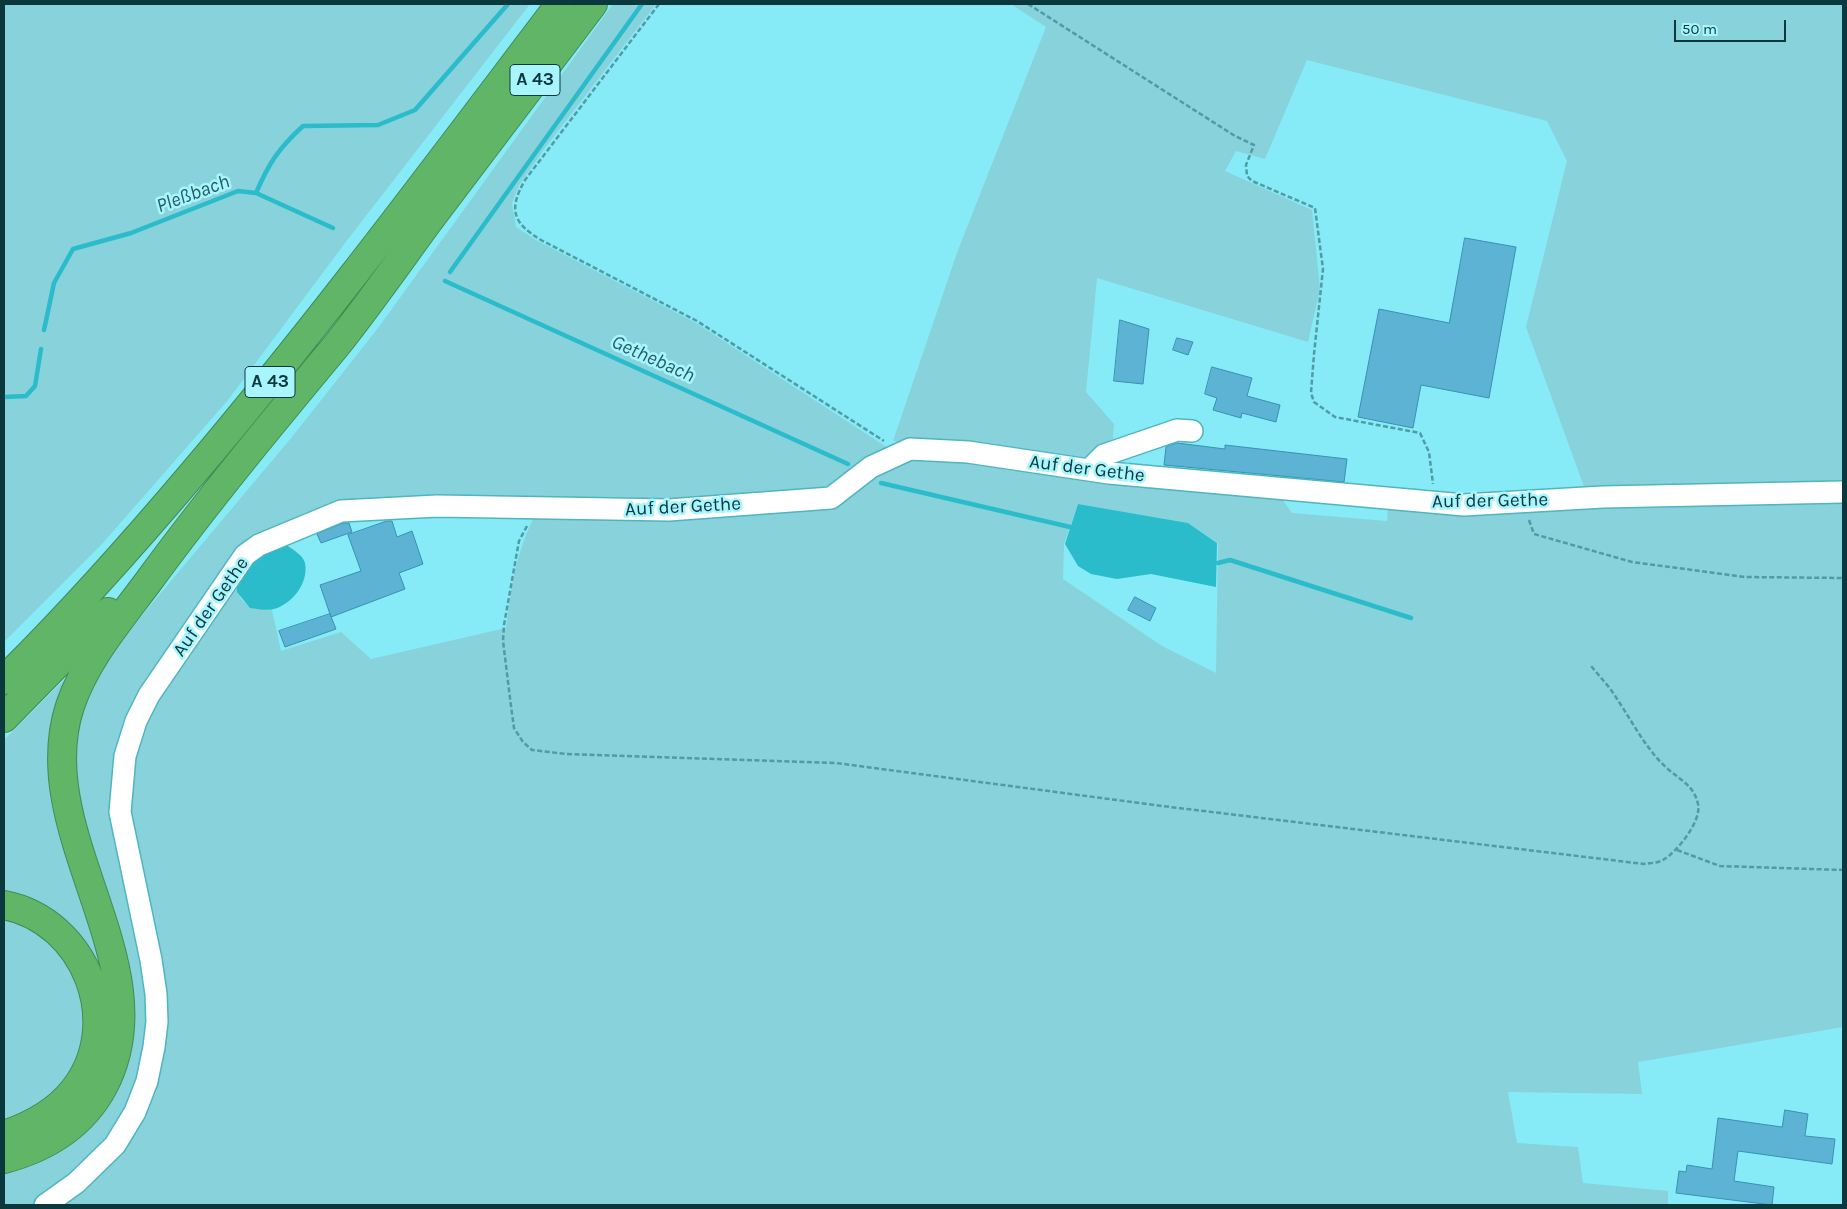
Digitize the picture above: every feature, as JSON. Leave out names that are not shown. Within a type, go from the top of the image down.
[{"type":"highway","name":"A 43","points":[[4,680],[59,626],[262,392],[560,4]]},
{"type":"highway","name":"A 43","points":[[4,718],[84,638],[200,511],[339,342],[593,4]]},
{"type":"highway","points":[[4,1159],[50,1141],[79,1119],[100,1093],[117,1052],[120,1021],[117,978],[66,803],[63,745],[70,708],[88,665],[200,511]]},
{"type":"highway","points":[[4,660],[132,544]]},
{"type":"highway","points":[[4,905],[40,918],[61,933],[76,950],[83,963],[94,994],[98,1027],[94,1051],[80,1080],[70,1094],[38,1120],[4,1135]]},
{"type":"street","points":[[1089,470],[1104,455],[1176,430],[1192,430]]},
{"type":"street","name":"Auf der Gethe","points":[[45,1205],[76,1183],[115,1145],[136,1112],[147,1082],[154,1047],[157,1022],[156,994],[150,952],[120,812],[125,756],[136,721],[149,695],[245,555],[259,545],[341,511],[436,506],[669,510],[831,498],[871,466],[910,449],[968,452],[1089,470],[1338,495],[1464,505],[1603,497],[1843,492]]},
{"type":"path","points":[[660,4],[525,180],[516,200],[516,216],[521,226],[541,240],[697,321],[901,452]]},
{"type":"path","points":[[1028,4],[1235,136],[1254,145],[1246,165],[1247,176],[1252,181],[1314,208],[1323,269],[1311,394],[1314,402],[1335,417],[1420,433],[1429,452],[1435,503]]},
{"type":"path","points":[[1523,502],[1534,534],[1632,562],[1745,577],[1843,578]]},
{"type":"path","points":[[536,509],[519,541],[512,574],[503,641],[514,728],[523,742],[532,750],[566,754],[836,763],[1162,806],[1644,864],[1662,861],[1677,850],[1698,814],[1698,804],[1689,784],[1669,770],[1654,754],[1636,731],[1617,698],[1591,666]]},
{"type":"path","points":[[1677,850],[1720,866],[1843,870]]},
{"type":"shaded area","points":[[4,4],[530,4],[345,243],[228,400],[102,544],[4,642]]},
{"type":"shaded area","points":[[613,4],[656,4],[545,148],[519,185],[512,203],[516,227],[536,240],[696,323],[888,448],[835,490],[695,504],[590,506],[438,503],[340,509],[251,545],[221,574],[198,614],[206,619],[236,575],[238,592],[244,602],[255,608],[272,610],[281,651],[341,632],[371,659],[506,628],[515,570],[535,515],[670,514],[835,503],[875,470],[911,453],[966,457],[1063,472],[1277,492],[1292,513],[1387,521],[1388,502],[1463,508],[1588,501],[1795,500],[1843,497],[1843,1027],[1638,1062],[1642,1094],[1508,1092],[1517,1143],[1578,1147],[1583,1183],[1668,1191],[1668,1205],[57,1205],[117,1157],[145,1103],[160,1041],[159,988],[149,994],[151,1021],[149,1048],[135,1099],[123,1122],[108,1144],[70,1183],[47,1200],[34,1206],[4,1205],[4,1173],[55,1152],[83,1133],[117,1086],[126,1058],[129,995],[122,952],[75,806],[71,757],[80,706],[102,663],[292,437],[378,328]],"holes":[[[1078,504],[1188,523],[1218,543],[1216,673],[1162,646],[1063,579],[1064,544]]]},
{"type":"shaded area","points":[[1011,4],[1843,4],[1843,487],[1587,495],[1526,327],[1567,161],[1547,121],[1307,60],[1265,159],[1236,151],[1225,171],[1312,210],[1320,289],[1308,342],[1097,278],[1086,392],[1114,424],[1112,447],[1074,461],[893,441],[958,250],[1046,27]]},
{"type":"shaded area","points":[[1078,504],[1188,523],[1217,543],[1216,587],[1151,574],[1117,579],[1091,574],[1078,566],[1065,544]]},
{"type":"shaded area","points":[[285,544],[297,552],[304,560],[306,571],[302,585],[293,598],[281,606],[268,610],[250,608],[237,592],[236,575],[258,549]]},
{"type":"shaded area","points":[[84,660],[64,704],[111,981],[61,1116],[100,980],[4,901],[4,740]]},
{"type":"shaded area","points":[[4,919],[37,932],[61,952],[83,994],[86,1040],[65,1087],[4,1126]]},
{"type":"building","points":[[1465,238],[1516,247],[1489,398],[1421,385],[1413,428],[1358,417],[1379,309],[1449,323]]},
{"type":"building","points":[[1120,320],[1149,329],[1143,384],[1114,381]]},
{"type":"building","points":[[1177,338],[1193,342],[1188,355],[1173,350]]},
{"type":"building","points":[[1212,367],[1252,378],[1247,396],[1280,405],[1276,422],[1242,413],[1241,418],[1213,410],[1217,398],[1205,394]]},
{"type":"building","points":[[1177,443],[1225,449],[1225,445],[1347,459],[1344,482],[1164,465],[1166,447]]},
{"type":"building","points":[[387,521],[392,521],[397,537],[412,531],[423,564],[399,573],[405,589],[331,617],[320,585],[361,571],[348,535]]},
{"type":"building","points":[[344,523],[349,523],[352,532],[321,543],[317,534]]},
{"type":"building","points":[[1135,597],[1156,608],[1150,621],[1128,610]]},
{"type":"building","points":[[330,614],[336,629],[285,647],[279,631]]},
{"type":"building","points":[[1785,1110],[1808,1114],[1805,1136],[1835,1139],[1832,1164],[1738,1151],[1734,1181],[1774,1187],[1772,1205],[1676,1193],[1679,1171],[1686,1172],[1687,1165],[1712,1169],[1718,1118],[1782,1127]]},
{"type":"waterway","name":"Pleßbach","points":[[256,193],[275,157],[303,126],[378,125],[415,110],[508,4]]},
{"type":"waterway","points":[[450,272],[642,4]]},
{"type":"waterway","name":"Pleßbach","points":[[44,330],[54,283],[73,249],[131,233],[238,191],[256,193],[333,228]]},
{"type":"waterway","name":"Gethebach","points":[[445,281],[848,464]]},
{"type":"waterway","name":"Pleßbach","points":[[4,397],[26,396],[35,386],[41,349]]},
{"type":"waterway","points":[[881,483],[1070,527]]},
{"type":"waterway","points":[[1218,563],[1230,560],[1411,618]]}]
